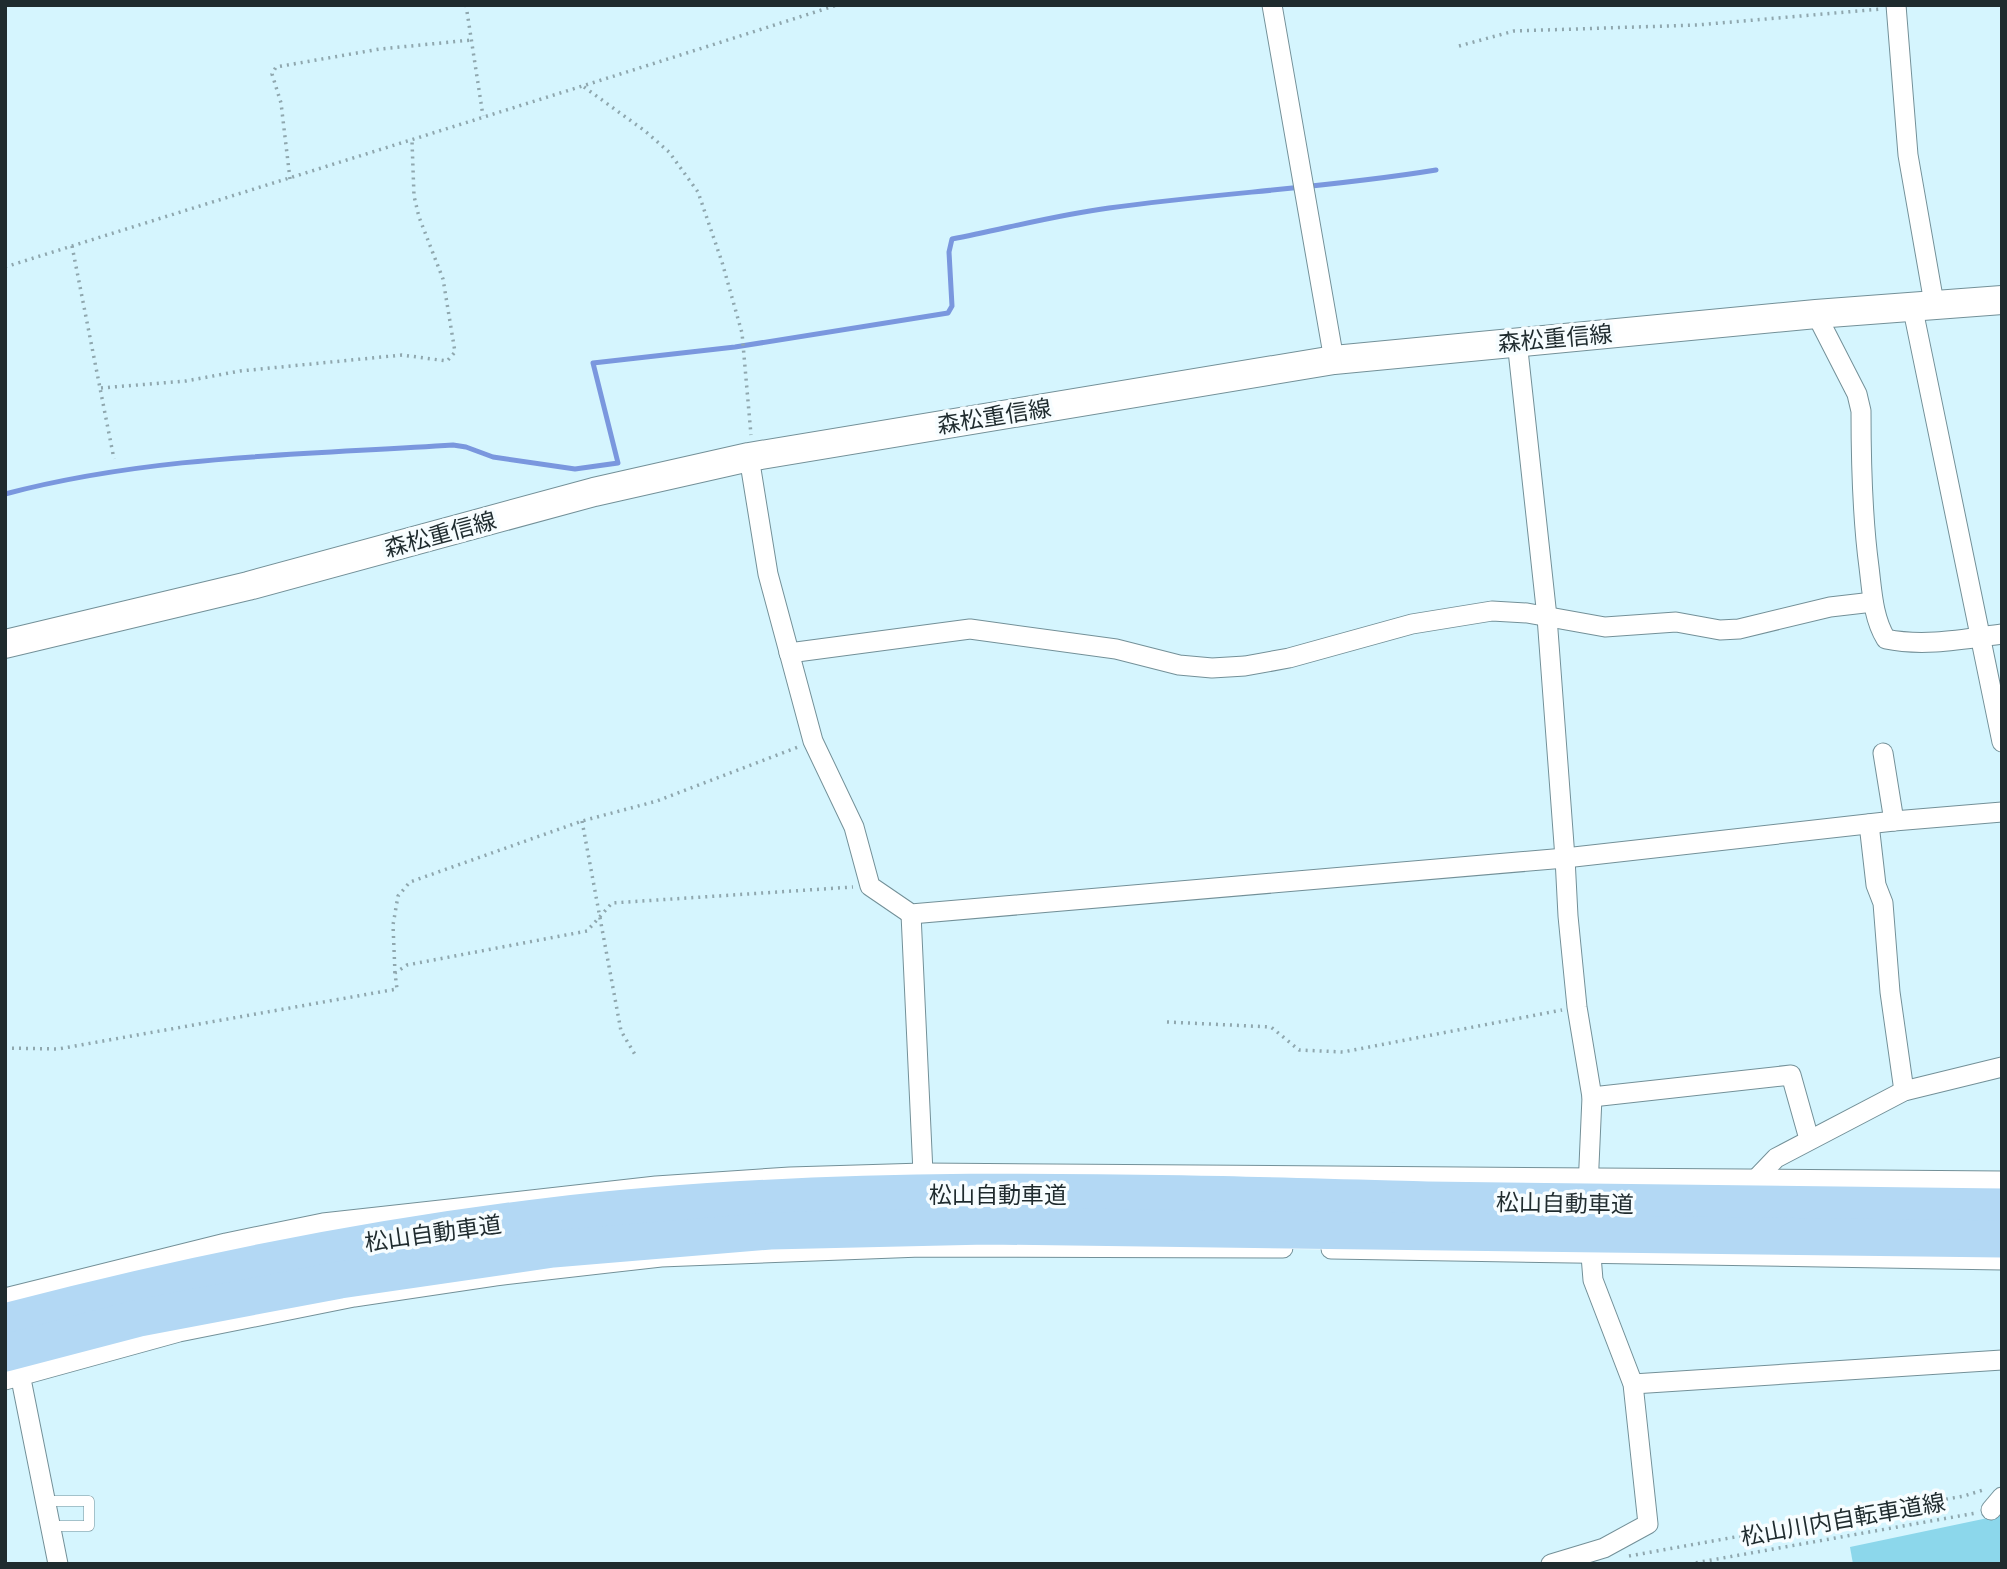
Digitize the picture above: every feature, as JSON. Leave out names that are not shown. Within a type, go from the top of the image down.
[{"type":"highway","name":"松山自動車道","points":[[5,1322],[131,1289],[332,1248],[551,1216],[770,1198],[1205,1194],[1643,1205],[2002,1207]]},
{"type":"highway","name":"松山自動車道","points":[[10,1369],[139,1318],[340,1280],[553,1249],[770,1231],[987,1226],[2002,1239]]},
{"type":"main road","name":"森松重信線","points":[[5,644],[247,586],[594,492],[750,457],[1334,360],[1923,304],[2002,300]]},
{"type":"street","points":[[1272,5],[1334,360]]},
{"type":"street","points":[[1896,6],[1923,304],[1980,637],[2002,742]]},
{"type":"street","points":[[1816,314],[1857,394],[1861,411],[1863,519],[1873,602],[1880,629],[1886,639],[1899,642],[1937,642],[2002,634]]},
{"type":"street","points":[[1517,341],[1547,617],[1577,1007],[1592,1097],[1588,1178],[1590,1254],[1593,1280],[1633,1384],[1648,1524],[1604,1548],[1551,1564]]},
{"type":"street","points":[[750,457],[768,574],[813,741],[854,827],[870,886],[911,914],[1565,858],[1894,821],[2002,812]]},
{"type":"street","points":[[789,653],[970,629],[1116,649],[1179,665],[1212,668],[1245,666],[1289,658],[1412,624],[1492,611],[1527,613],[1605,627],[1676,622],[1720,630],[1739,629],[1830,607],[1873,602]]},
{"type":"street","points":[[1882,753],[1894,821]]},
{"type":"street","points":[[1869,824],[1877,885],[1883,903],[1890,992],[1904,1091]]},
{"type":"street","points":[[911,914],[923,1173]]},
{"type":"street","points":[[1754,1181],[1776,1158],[1904,1091],[2002,1067]]},
{"type":"street","points":[[1592,1097],[1791,1075],[1809,1139]]},
{"type":"street","points":[[5,1298],[226,1243],[324,1223],[656,1186],[790,1177],[923,1173],[2002,1181]]},
{"type":"street","points":[[10,1369],[354,1297],[495,1276],[661,1257],[920,1248],[1293,1248],[2002,1260]]},
{"type":"street","points":[[5,1315],[10,1369],[47,1501],[58,1564]]},
{"type":"street","points":[[1633,1384],[2002,1360]]},
{"type":"lane","points":[[47,1501],[89,1501],[89,1526],[52,1526]]},
{"type":"path","points":[[466,5],[483,116]]},
{"type":"path","points":[[5,267],[412,141],[483,116],[584,87],[837,5]]},
{"type":"path","points":[[1459,46],[1514,31],[1697,25],[1896,6]]},
{"type":"path","points":[[290,179],[281,103],[272,74],[276,67],[380,49],[471,40]]},
{"type":"path","points":[[584,87],[645,131],[669,152],[698,192],[714,235],[742,333],[750,457]]},
{"type":"path","points":[[101,388],[402,355],[447,361],[455,352],[451,319],[443,279],[419,217],[414,196],[412,141]]},
{"type":"path","points":[[72,246],[114,459]]},
{"type":"path","points":[[5,1048],[58,1049],[397,989],[393,925],[398,896],[410,882],[582,821],[657,801],[813,741]]},
{"type":"path","points":[[582,821],[621,1031],[637,1058]]},
{"type":"path","points":[[395,973],[407,965],[587,931],[612,903],[870,886]]},
{"type":"path","points":[[1167,1022],[1271,1027],[1299,1050],[1343,1052],[1577,1007]]},
{"type":"path","points":[[1619,1558],[1964,1496],[1994,1498]]},
{"type":"path","name":"松山川内自転車道線","points":[[1689,1564],[1994,1498]]},
{"type":"shaded area","points":[[2002,1515],[2002,1564],[1853,1564],[1850,1547]]},
{"type":"waterway","points":[[5,494],[60,481],[172,464],[453,445],[493,457],[575,469],[618,463],[593,363],[735,347],[948,313],[952,306],[949,252],[952,239],[1109,208],[1436,170]]}]
